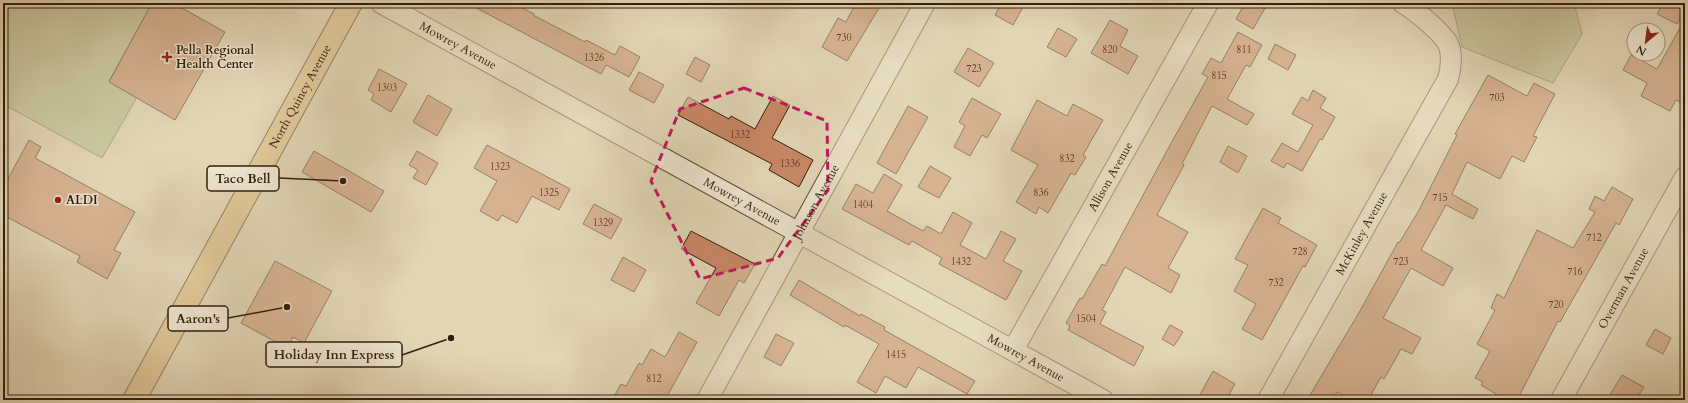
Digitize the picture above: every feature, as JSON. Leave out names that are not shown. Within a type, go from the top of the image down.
[{"type":"main road","name":"North Quincy Avenue","points":[[134,400],[351,3]]},
{"type":"street","name":"Mowrey Avenue","points":[[382,3],[1103,400]]},
{"type":"street","name":"Johnson Avenue","points":[[707,400],[925,3]]},
{"type":"street","name":"Allison Avenue","points":[[1013,350],[1208,3]]},
{"type":"street","name":"McKinley Avenue","points":[[1268,400],[1448,79],[1452,66],[1448,43],[1426,21],[1403,3]]},
{"type":"street","name":"Overman Avenue","points":[[1561,400],[1685,176]]},
{"type":"highlighted area","points":[[744,88],[827,121],[828,190],[778,258],[700,279],[651,181],[680,109]]},
{"type":"green space","points":[[3,3],[152,3],[109,81],[137,97],[102,158],[3,104]]},
{"type":"green space","points":[[1452,3],[1574,3],[1582,34],[1553,83],[1462,47]]},
{"type":"building","name":"Pella Regional Health Center","points":[[152,3],[173,3],[225,32],[175,120],[109,82]]},
{"type":"building","points":[[467,3],[514,3],[534,14],[533,15],[585,42],[586,40],[615,55],[620,46],[640,57],[629,77],[606,65],[601,74]]},
{"type":"building","points":[[856,3],[882,3],[847,61],[822,47],[838,18],[846,22]]},
{"type":"building","points":[[1002,3],[1015,3],[1023,7],[1013,25],[995,15]]},
{"type":"building","points":[[1245,3],[1268,3],[1253,29],[1236,19]]},
{"type":"building","points":[[1663,3],[1685,3],[1685,9],[1677,24],[1657,14]]},
{"type":"building","points":[[1685,19],[1685,104],[1676,100],[1670,111],[1641,96],[1647,83],[1623,70],[1627,62],[1644,62],[1657,69],[1661,62],[1666,62],[1666,53]]},
{"type":"building","points":[[1110,20],[1128,30],[1120,46],[1138,56],[1128,74],[1091,53]]},
{"type":"building","points":[[1058,28],[1077,39],[1066,57],[1047,47]]},
{"type":"building","points":[[1238,32],[1262,45],[1250,67],[1246,65],[1227,99],[1254,114],[1247,125],[1212,106],[1182,164],[1184,165],[1157,215],[1188,232],[1168,268],[1180,275],[1171,293],[1125,267],[1102,310],[1106,312],[1100,324],[1144,347],[1134,366],[1068,330],[1070,326],[1066,323],[1102,264],[1105,266],[1208,77],[1202,74],[1211,58],[1221,63]]},
{"type":"building","points":[[1275,44],[1296,55],[1288,70],[1268,59]]},
{"type":"building","points":[[968,48],[994,63],[979,87],[954,72]]},
{"type":"building","points":[[695,57],[710,65],[701,82],[686,74]]},
{"type":"building","points":[[379,69],[407,84],[391,112],[371,100],[374,94],[368,90]]},
{"type":"building","points":[[639,72],[664,85],[654,103],[629,90]]},
{"type":"building","points":[[1488,75],[1527,96],[1534,83],[1555,94],[1533,136],[1537,137],[1524,162],[1512,156],[1500,179],[1467,162],[1452,194],[1478,209],[1473,219],[1446,205],[1421,250],[1453,268],[1443,286],[1411,268],[1383,318],[1421,338],[1412,354],[1401,349],[1384,379],[1381,377],[1368,400],[1352,400],[1337,392],[1333,400],[1307,400],[1360,311],[1398,242],[1399,243],[1418,212],[1457,135],[1455,134]]},
{"type":"building","points":[[1313,90],[1326,98],[1320,108],[1335,117],[1322,140],[1320,139],[1302,171],[1287,163],[1284,168],[1271,161],[1282,143],[1298,152],[1313,125],[1292,114],[1302,97],[1308,101]]},
{"type":"building","points":[[428,95],[452,109],[437,136],[413,122]]},
{"type":"building","points":[[773,96],[790,105],[772,138],[813,160],[799,187],[769,170],[772,164],[678,115],[688,97],[729,119],[731,116],[755,129]]},
{"type":"building","points":[[972,98],[1001,114],[987,138],[982,135],[970,156],[954,147],[965,126],[959,122]]},
{"type":"building","points":[[1037,100],[1067,116],[1073,104],[1103,120],[1083,155],[1086,157],[1075,175],[1071,173],[1048,213],[1039,207],[1036,214],[1016,202],[1038,165],[1011,150]]},
{"type":"building","points":[[908,106],[928,117],[896,174],[877,163]]},
{"type":"building","name":"ALDI","points":[[29,140],[41,147],[35,158],[135,212],[114,250],[121,253],[107,279],[77,262],[80,256],[3,215],[3,188]]},
{"type":"building","points":[[487,145],[570,189],[559,210],[532,196],[517,223],[502,215],[498,221],[480,211],[497,181],[474,168]]},
{"type":"building","points":[[1228,146],[1247,156],[1238,173],[1220,162]]},
{"type":"building","points":[[314,151],[384,191],[371,212],[302,172]]},
{"type":"building","points":[[417,151],[438,163],[426,185],[413,178],[418,170],[409,165]]},
{"type":"building","points":[[930,166],[951,178],[939,198],[918,187]]},
{"type":"building","points":[[884,174],[902,185],[887,211],[923,231],[927,226],[941,234],[953,212],[972,223],[960,245],[986,259],[1001,231],[1016,239],[1003,261],[1022,271],[1006,300],[939,264],[942,258],[912,241],[909,245],[842,209],[856,184],[873,193]]},
{"type":"building","points":[[1612,187],[1633,199],[1619,225],[1616,223],[1560,322],[1558,321],[1517,400],[1493,400],[1496,394],[1481,385],[1483,382],[1475,378],[1490,351],[1477,344],[1495,310],[1491,308],[1497,294],[1504,298],[1537,230],[1573,248],[1595,212],[1589,209],[1595,196],[1604,201]]},
{"type":"building","points":[[594,204],[622,219],[611,239],[583,224]]},
{"type":"building","points":[[1263,208],[1281,218],[1278,223],[1317,245],[1305,267],[1303,266],[1262,340],[1242,329],[1256,304],[1234,291],[1248,265],[1235,259]]},
{"type":"building","points":[[691,231],[755,264],[744,283],[739,280],[719,316],[696,303],[716,268],[681,249]]},
{"type":"building","points":[[623,257],[646,270],[634,292],[611,280]]},
{"type":"building","points":[[275,261],[332,291],[304,343],[293,337],[287,348],[241,323]]},
{"type":"building","points":[[799,280],[860,316],[861,314],[885,327],[884,330],[975,381],[967,394],[918,367],[906,388],[885,376],[876,393],[857,382],[879,344],[845,325],[844,327],[790,295]]},
{"type":"building","points":[[1170,325],[1183,332],[1174,346],[1162,339]]},
{"type":"building","points":[[1655,329],[1671,338],[1663,354],[1646,345]]},
{"type":"building","points":[[679,332],[697,342],[665,400],[612,400],[621,384],[626,386],[639,363],[642,365],[651,349],[665,357]]},
{"type":"building","points":[[776,334],[794,343],[781,366],[764,357]]},
{"type":"building","points":[[1213,371],[1235,384],[1226,400],[1197,400]]},
{"type":"building","points":[[1622,375],[1644,387],[1636,400],[1607,400]]},
{"type":"place","name":"Pella Regional Health Center","points":[[167,57]]},
{"type":"place","name":"Taco Bell","points":[[343,181]]},
{"type":"place","name":"ALDI","points":[[58,200]]},
{"type":"place","name":"Aaron's","points":[[287,307]]},
{"type":"place","name":"Holiday Inn Express","points":[[451,338]]}]
